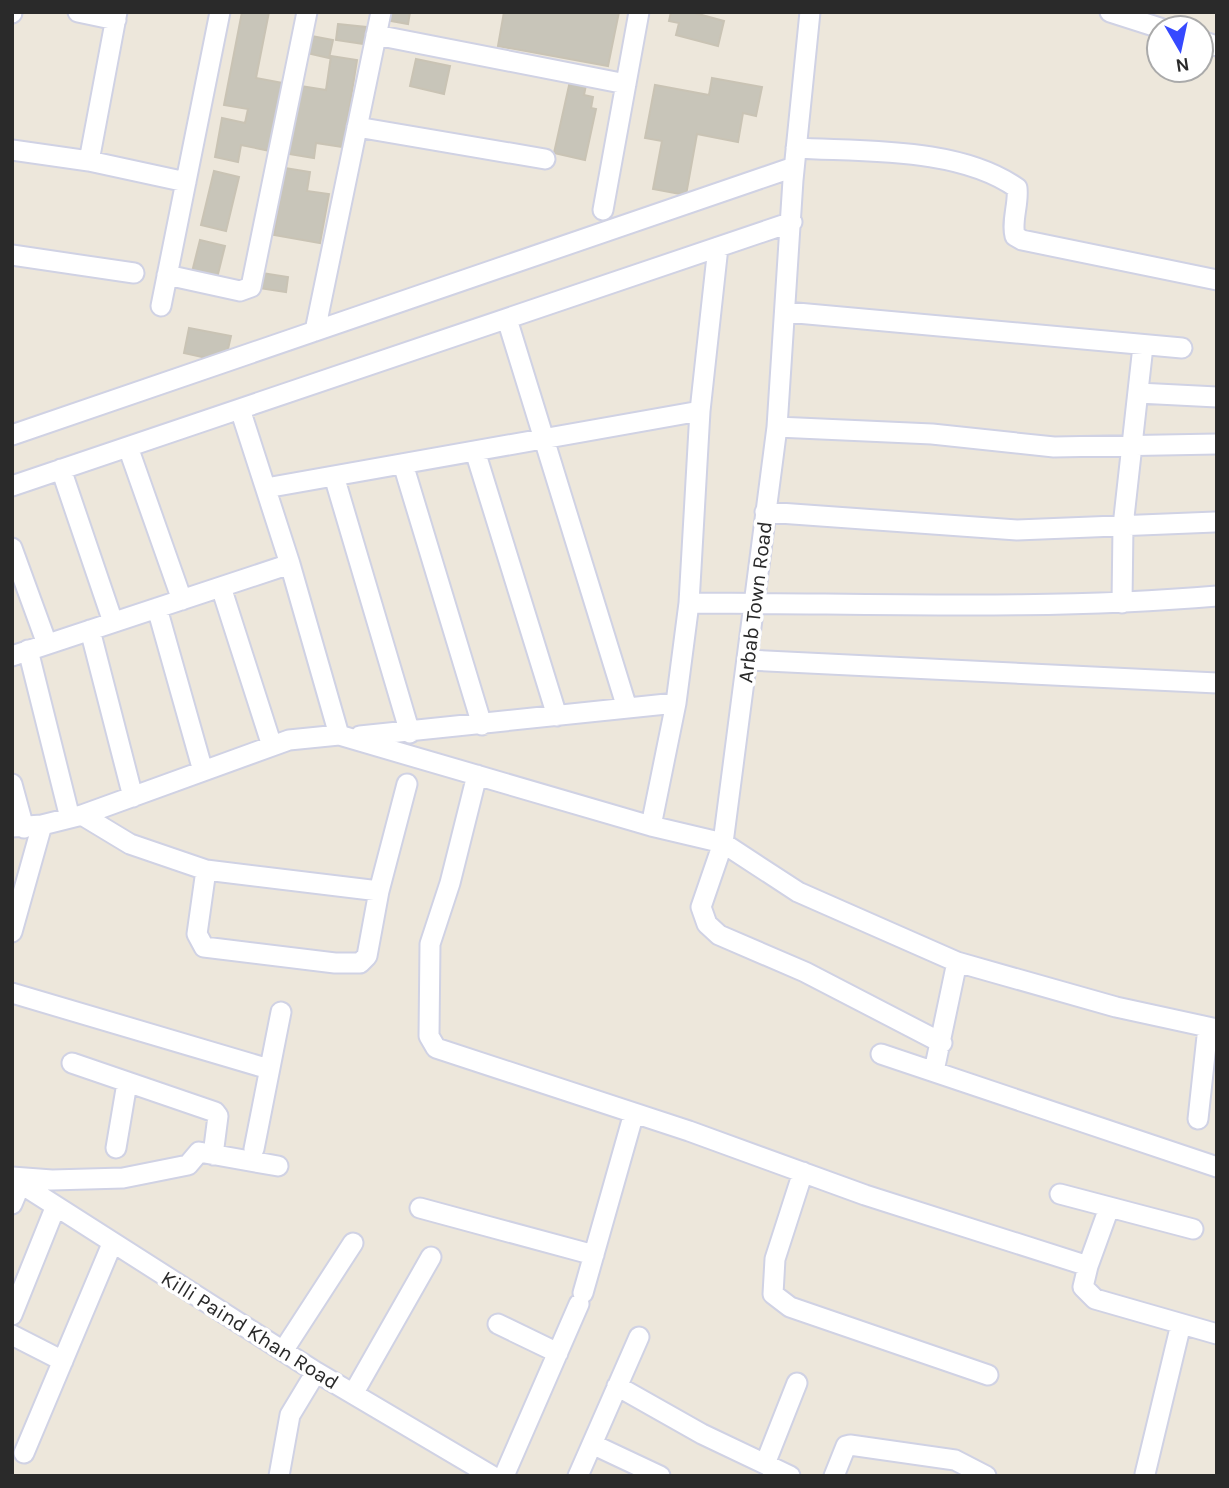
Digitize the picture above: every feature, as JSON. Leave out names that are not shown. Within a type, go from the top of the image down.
[{"type":"street","points":[[78,12],[117,16],[89,161]]},
{"type":"street","points":[[161,306],[220,12]]},
{"type":"street","points":[[167,275],[240,291],[251,287],[307,12]]},
{"type":"street","points":[[315,331],[381,12]]},
{"type":"street","points":[[603,209],[639,12]]},
{"type":"street","name":"Arbab Town Road","points":[[810,12],[795,158],[777,427],[723,843],[701,907],[707,924],[719,935],[805,972],[942,1044]]},
{"type":"street","points":[[1110,12],[1145,23]]},
{"type":"street","points":[[376,35],[626,84]]},
{"type":"street","points":[[357,127],[545,159]]},
{"type":"street","points":[[12,150],[89,161],[186,183]]},
{"type":"street","points":[[12,435],[315,331],[795,158],[929,157],[1000,176],[1017,188],[1019,203],[1013,228],[1015,236],[1022,240],[1217,280]]},
{"type":"street","points":[[12,486],[792,222]]},
{"type":"street","points":[[651,827],[676,703],[689,603],[700,411],[718,247]]},
{"type":"street","points":[[12,255],[134,273]]},
{"type":"street","points":[[786,312],[1182,348]]},
{"type":"street","points":[[507,319],[627,708]]},
{"type":"street","points":[[1122,603],[1123,526],[1143,346]]},
{"type":"street","points":[[1138,393],[1217,397]]},
{"type":"street","points":[[240,409],[343,736]]},
{"type":"street","points":[[266,488],[700,411]]},
{"type":"street","points":[[777,427],[932,434],[1054,447],[1217,444]]},
{"type":"street","points":[[128,447],[182,600]]},
{"type":"street","points":[[475,451],[557,716]]},
{"type":"street","points":[[404,464],[482,725]]},
{"type":"street","points":[[61,470],[113,622]]},
{"type":"street","points":[[334,476],[410,733]]},
{"type":"street","points":[[765,512],[1017,530],[1215,522]]},
{"type":"street","points":[[12,548],[29,650],[76,817],[130,844],[206,870],[379,891]]},
{"type":"street","points":[[29,650],[290,564]]},
{"type":"street","points":[[221,587],[272,746]]},
{"type":"street","points":[[689,603],[1122,603],[1217,596]]},
{"type":"street","points":[[157,608],[203,771]]},
{"type":"street","points":[[90,630],[133,797]]},
{"type":"street","points":[[748,660],[1217,683]]},
{"type":"street","points":[[26,827],[76,817],[272,746],[317,735],[410,733],[676,703]]},
{"type":"street","points":[[343,736],[651,827],[723,843],[798,892],[957,962],[1116,1007],[1212,1028],[1198,1119]]},
{"type":"street","points":[[477,775],[450,883],[430,944],[429,1036],[436,1048],[1088,1266]]},
{"type":"street","points":[[12,784],[26,827],[12,932]]},
{"type":"street","points":[[206,870],[197,934],[204,947],[360,963],[367,956],[379,891],[407,784]]},
{"type":"street","points":[[934,1071],[942,1044],[957,962]]},
{"type":"street","points":[[12,993],[269,1069]]},
{"type":"street","points":[[254,1149],[281,1012]]},
{"type":"street","points":[[881,1054],[1217,1167]]},
{"type":"street","points":[[72,1063],[218,1115],[214,1155]]},
{"type":"street","points":[[116,1148],[127,1083]]},
{"type":"street","points":[[504,1476],[581,1298],[634,1113]]},
{"type":"street","points":[[12,1204],[15,1180],[123,1178],[188,1165],[199,1152],[278,1166]]},
{"type":"street","points":[[803,1172],[775,1259],[773,1294],[790,1307],[988,1375]]},
{"type":"street","name":"Killi Paind Khan Road","points":[[15,1180],[316,1372],[492,1476]]},
{"type":"street","points":[[1060,1195],[1193,1229]]},
{"type":"street","points":[[12,1315],[55,1208]]},
{"type":"street","points":[[420,1208],[594,1255]]},
{"type":"street","points":[[1108,1208],[1083,1287],[1095,1299],[1217,1334]]},
{"type":"street","points":[[283,1351],[352,1243]]},
{"type":"street","points":[[24,1453],[112,1244]]},
{"type":"street","points":[[353,1394],[431,1257]]},
{"type":"street","points":[[498,1324],[558,1353]]},
{"type":"street","points":[[1145,1474],[1181,1324]]},
{"type":"street","points":[[12,1335],[63,1361]]},
{"type":"street","points":[[578,1476],[639,1337]]},
{"type":"street","points":[[279,1476],[290,1415],[316,1372]]},
{"type":"street","points":[[765,1464],[797,1383]]},
{"type":"street","points":[[618,1386],[702,1434],[790,1476]]},
{"type":"street","points":[[592,1444],[660,1476]]},
{"type":"street","points":[[834,1476],[846,1446],[850,1445],[955,1460],[986,1476]]},
{"type":"building","points":[[242,12],[269,12],[256,78],[283,83],[270,151],[241,145],[238,162],[215,157],[222,118],[245,123],[248,109],[224,105]]},
{"type":"building","points":[[386,12],[410,12],[408,24],[385,20]]},
{"type":"building","points":[[504,12],[619,12],[608,66],[498,46]]},
{"type":"building","points":[[671,12],[691,12],[724,21],[718,46],[676,35],[679,23],[669,21]]},
{"type":"building","points":[[338,24],[366,27],[364,44],[336,40]]},
{"type":"building","points":[[301,34],[333,40],[329,58],[298,51]]},
{"type":"building","points":[[331,56],[357,60],[343,147],[316,143],[314,158],[289,154],[300,86],[326,90]]},
{"type":"building","points":[[416,59],[450,66],[444,94],[410,86]]},
{"type":"building","points":[[712,78],[762,87],[756,116],[743,113],[738,142],[697,134],[686,195],[653,189],[662,141],[645,138],[655,85],[709,95]]},
{"type":"building","points":[[570,81],[586,85],[584,95],[593,97],[591,108],[596,109],[585,160],[554,153]]},
{"type":"building","points":[[285,168],[310,172],[307,191],[329,194],[320,243],[274,235]]},
{"type":"building","points":[[214,171],[239,177],[226,231],[201,225]]},
{"type":"building","points":[[200,240],[225,246],[217,278],[192,272]]},
{"type":"building","points":[[262,273],[288,277],[286,292],[259,288]]},
{"type":"building","points":[[189,328],[231,336],[225,362],[184,353]]}]
